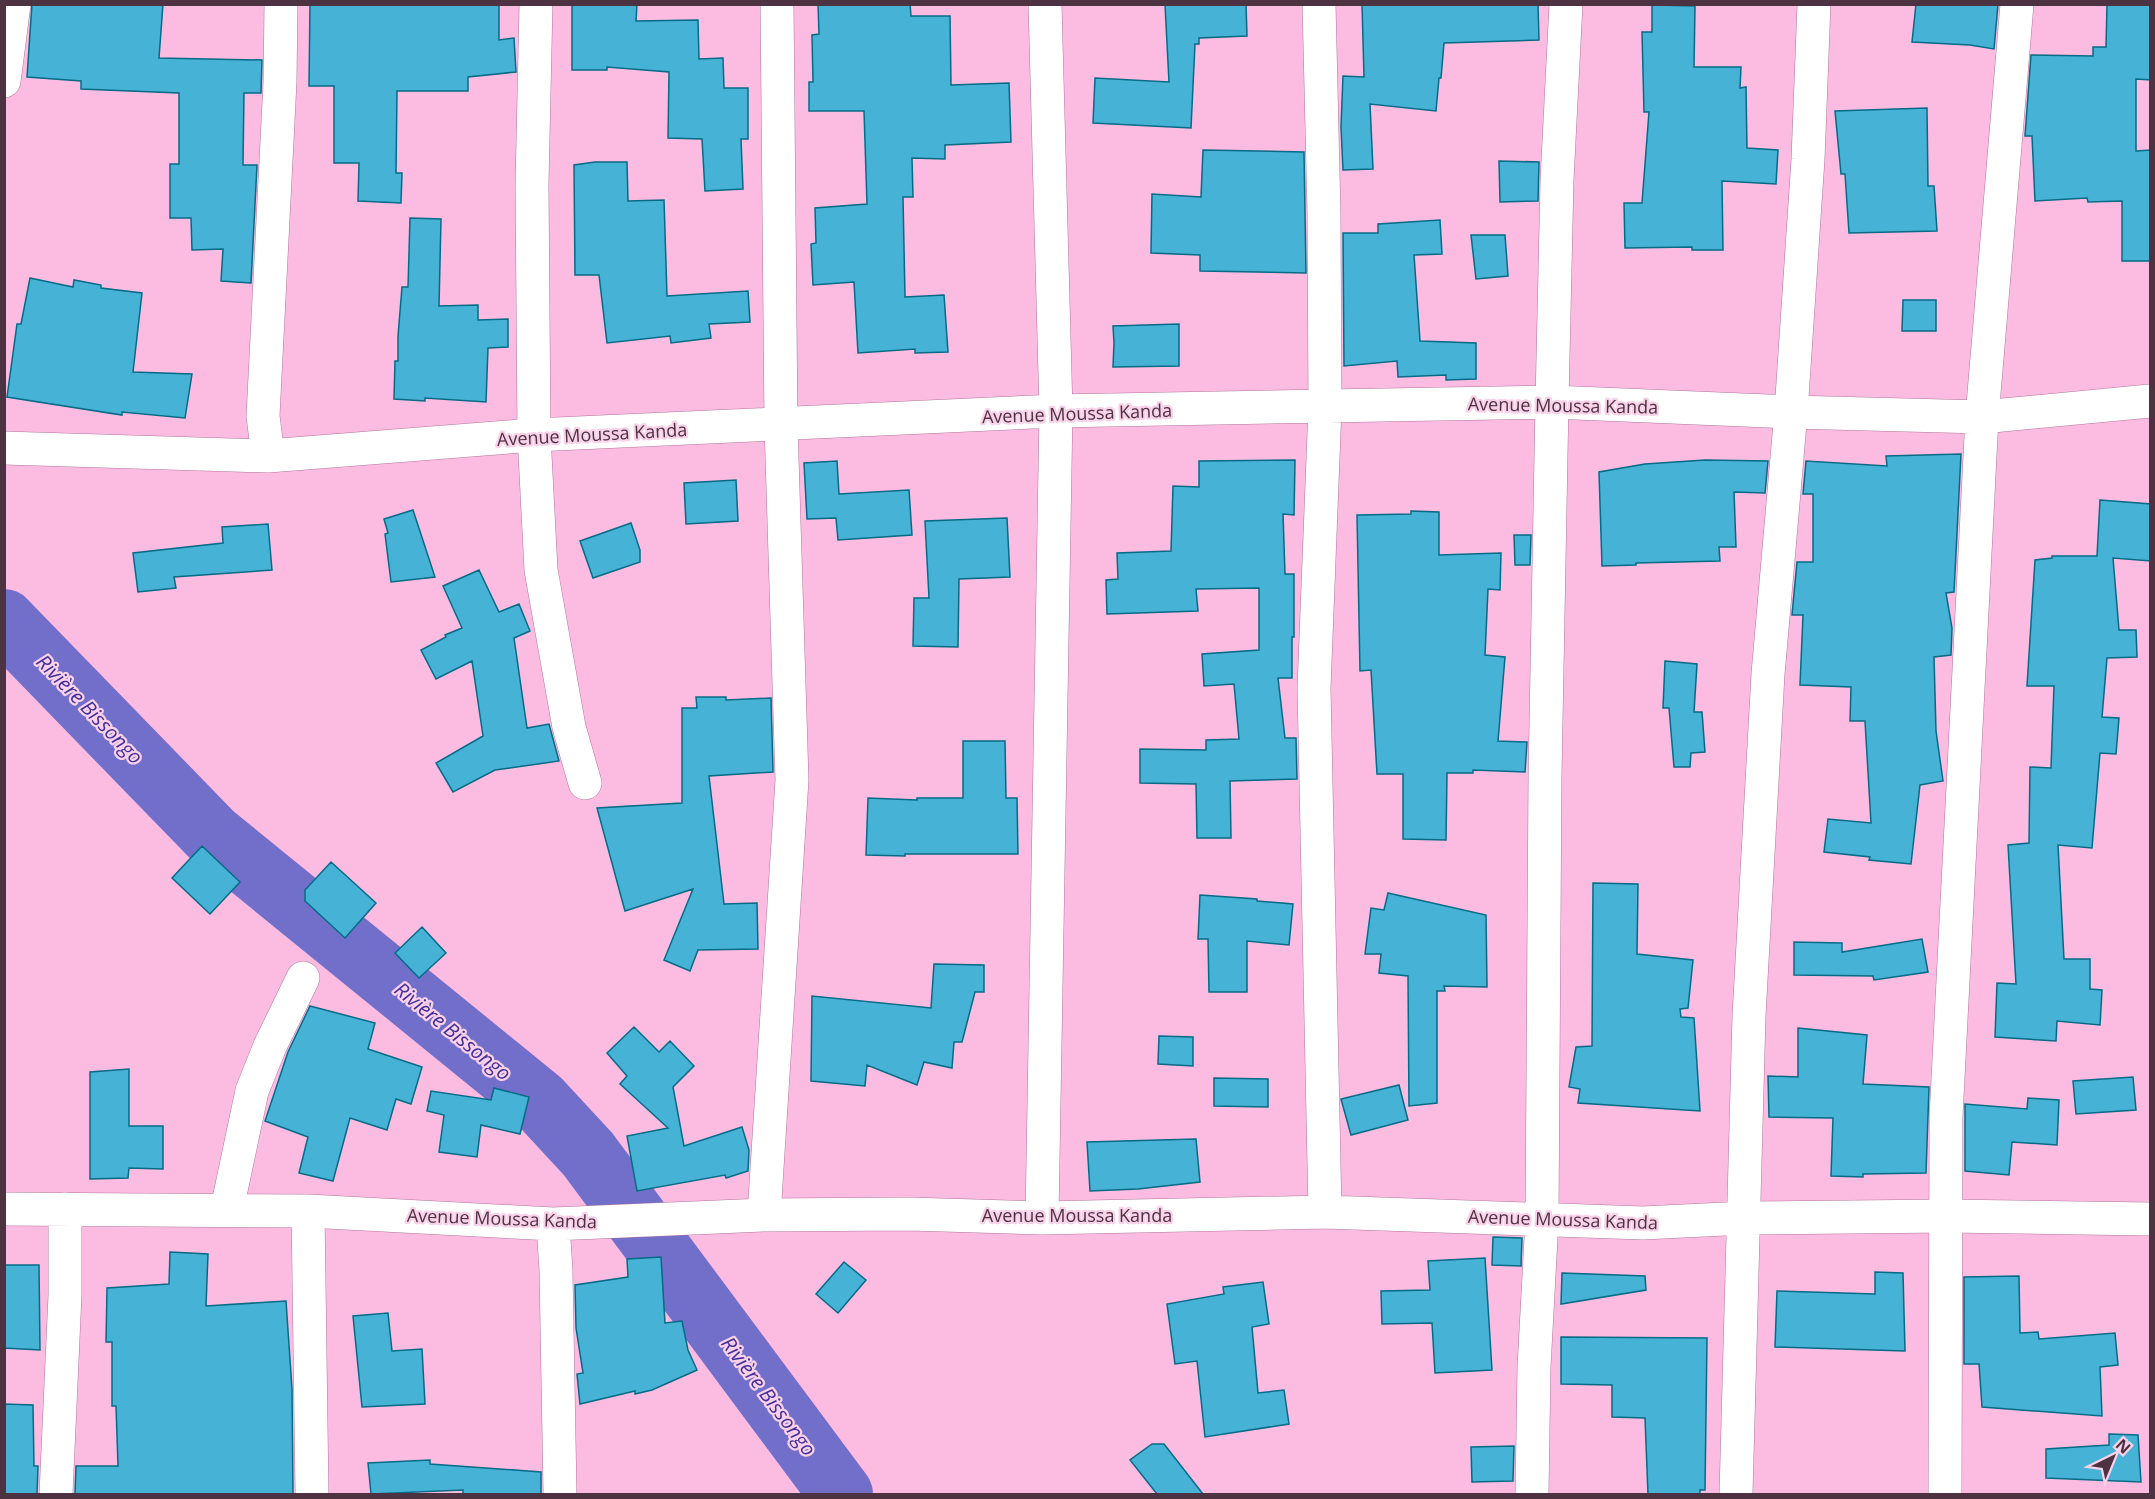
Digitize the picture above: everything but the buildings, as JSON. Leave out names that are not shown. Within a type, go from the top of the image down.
[{"type":"street","points":[[4,81],[14,4]]},
{"type":"street","points":[[268,456],[263,416],[280,82],[281,4]]},
{"type":"street","points":[[536,4],[532,184],[534,435],[541,570],[569,727],[585,783]]},
{"type":"street","points":[[764,1215],[792,780],[781,425],[777,4]]},
{"type":"street","points":[[1042,1218],[1056,411],[1045,4]]},
{"type":"street","points":[[1318,4],[1324,202],[1324,407],[1314,688],[1325,1212]]},
{"type":"street","points":[[1532,1494],[1534,1367],[1542,1221],[1545,776],[1557,180],[1566,4]]},
{"type":"street","points":[[1736,1494],[1749,1016],[1768,674],[1791,412],[1808,159],[1814,4]]},
{"type":"street","points":[[1945,1494],[1946,1117],[1982,417],[2018,4]]},
{"type":"street","name":"Avenue Moussa Kanda","points":[[4,447],[268,456],[534,435],[1056,411],[1552,402],[1982,417],[2151,401]]},
{"type":"street","points":[[227,1209],[252,1091],[270,1046],[303,978]]},
{"type":"street","name":"Avenue Moussa Kanda","points":[[4,1209],[309,1211],[553,1224],[764,1215],[909,1214],[1042,1218],[1325,1212],[1643,1223],[1745,1218],[1947,1216],[2151,1219]]},
{"type":"street","points":[[56,1494],[65,1295],[65,1209]]},
{"type":"street","points":[[309,1211],[312,1494]]},
{"type":"street","points":[[553,1224],[560,1494]]},
{"type":"waterway","name":"Rivière Bissongo","points":[[4,621],[212,835],[539,1101],[588,1154],[841,1494]]}]
